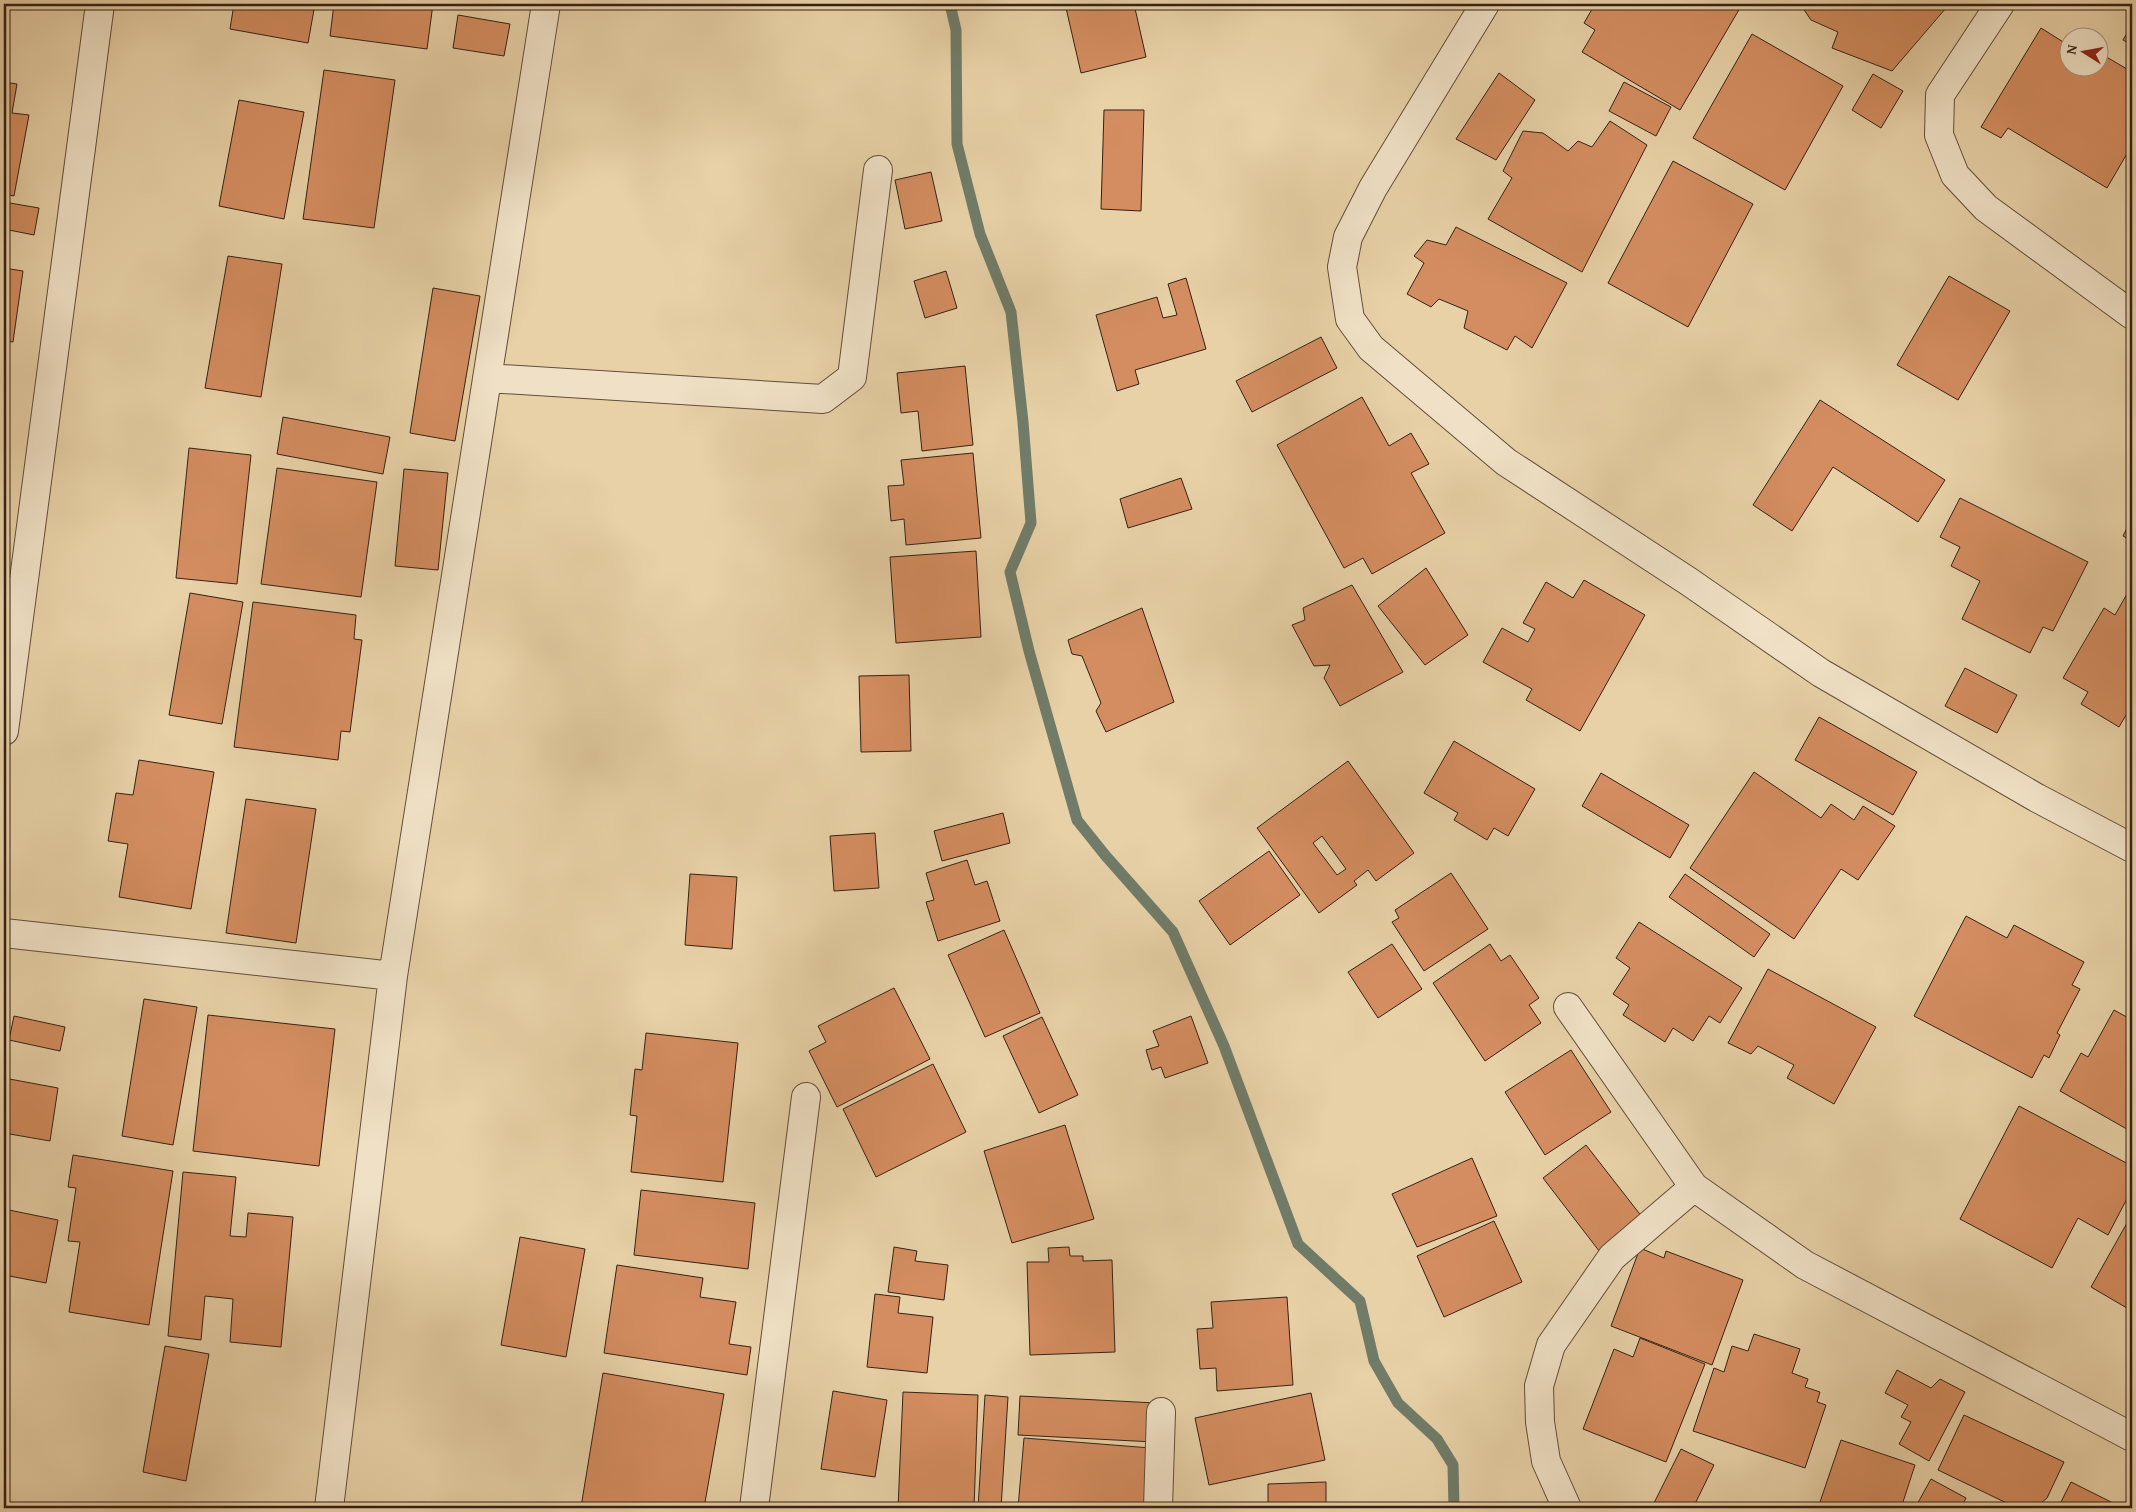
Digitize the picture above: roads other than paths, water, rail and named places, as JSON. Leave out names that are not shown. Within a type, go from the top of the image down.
[{"type":"street","points":[[4,731],[100,4]]},
{"type":"street","points":[[329,1508],[393,976],[546,4]]},
{"type":"street","points":[[1485,4],[1373,188],[1348,237],[1342,267],[1350,319],[1371,348],[1506,462],[1688,581],[1822,672],[2037,798],[2132,848]]},
{"type":"street","points":[[2000,4],[1940,95],[1939,135],[1955,175],[1986,208],[2132,315]]},
{"type":"street","points":[[487,378],[823,399],[852,377],[878,170]]},
{"type":"street","points":[[4,933],[393,976]]},
{"type":"street","points":[[1568,1007],[1694,1187],[1805,1265],[2132,1437]]},
{"type":"street","points":[[754,1508],[806,1097]]},
{"type":"street","points":[[1567,1508],[1546,1461],[1540,1422],[1539,1386],[1551,1345],[1612,1257],[1694,1187]]},
{"type":"street","points":[[1158,1508],[1161,1412]]},
{"type":"waterway","points":[[950,4],[956,30],[957,144],[980,234],[1011,312],[1023,422],[1031,523],[1010,572],[1029,651],[1077,820],[1105,855],[1173,932],[1224,1046],[1298,1244],[1360,1301],[1374,1361],[1398,1403],[1437,1439],[1453,1465],[1454,1508]]}]
